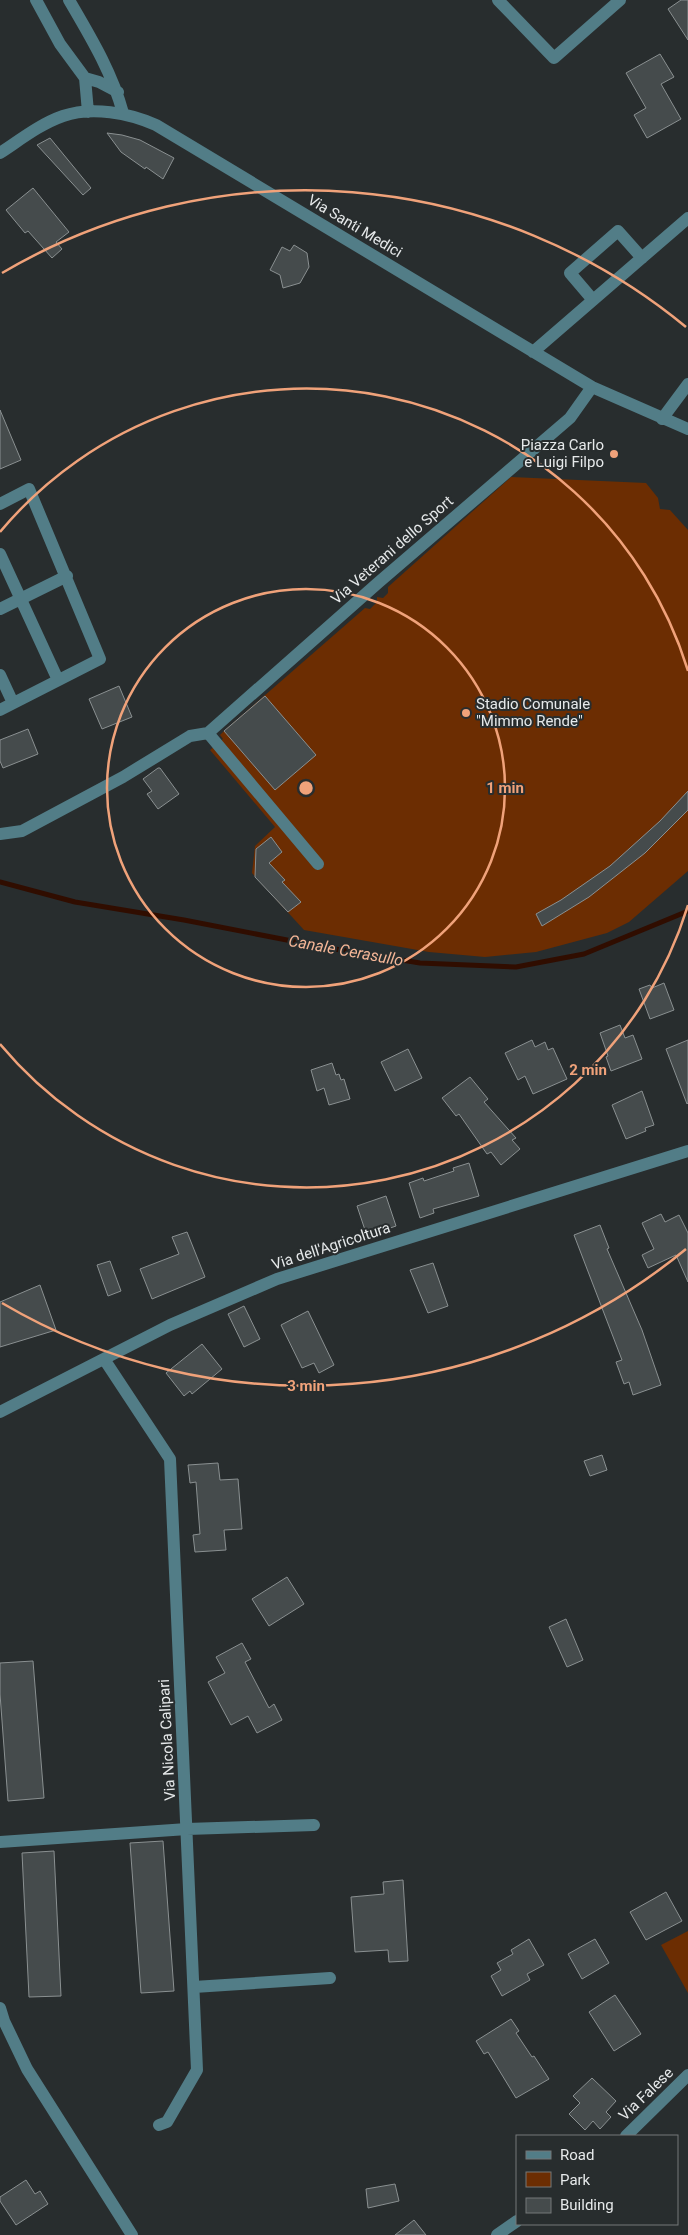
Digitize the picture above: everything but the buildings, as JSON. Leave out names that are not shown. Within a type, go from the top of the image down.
[{"type":"street","points":[[36,0],[60,44],[84,78],[88,112]]},
{"type":"street","points":[[68,0],[97,50],[118,92],[123,113]]},
{"type":"street","points":[[498,0],[554,58],[620,0]]},
{"type":"street","points":[[84,78],[99,82],[118,92]]},
{"type":"street","name":"Via Santi Medici","points":[[0,153],[46,124],[64,116],[88,112],[123,113],[137,116],[156,125],[592,387],[688,429]]},
{"type":"street","points":[[533,352],[688,218]]},
{"type":"street","points":[[593,300],[570,273],[618,231],[642,258]]},
{"type":"street","points":[[662,419],[688,384]]},
{"type":"street","name":"Via Veterani dello Sport","points":[[208,732],[371,588],[570,418],[592,387]]},
{"type":"street","points":[[0,504],[30,489],[100,659],[0,710]]},
{"type":"street","points":[[0,554],[58,680]]},
{"type":"street","points":[[0,609],[67,576]]},
{"type":"street","points":[[0,675],[13,703]]},
{"type":"street","points":[[0,834],[22,831],[123,777],[190,736],[208,732],[318,864]]},
{"type":"street","name":"Via dell'Agricoltura","points":[[0,1412],[170,1325],[278,1279],[688,1151]]},
{"type":"street","name":"Via Nicola Calipari","points":[[104,1359],[170,1459],[198,2070],[167,2122],[159,2125]]},
{"type":"street","points":[[0,1842],[187,1829],[314,1825]]},
{"type":"street","points":[[194,1987],[330,1978]]},
{"type":"street","points":[[0,2008],[4,2021],[27,2069],[132,2235]]},
{"type":"street","name":"Via Falese","points":[[627,2135],[688,2075]]},
{"type":"street","points":[[497,2235],[516,2222]]},
{"type":"green space","name":"Stadio Comunale \"Mimmo Rende\"","points":[[511,477],[646,483],[658,498],[660,509],[670,510],[688,530],[688,871],[629,922],[607,933],[536,952],[485,957],[429,952],[304,930],[252,873],[255,846],[275,827],[210,750],[223,739],[220,735],[224,731],[365,608],[370,609],[377,602],[377,597],[383,598],[388,593],[388,587]]},
{"type":"green space","points":[[688,1931],[688,1993],[661,1945]]},
{"type":"waterway","name":"Canale Cerasullo","points":[[0,882],[75,902],[420,963],[516,967],[584,954],[688,911]]},
{"type":"place","name":"Piazza Carlo e Luigi Filpo","points":[[614,454]]},
{"type":"place","name":"Stadio Comunale \"Mimmo Rende\"","points":[[466,713]]}]
